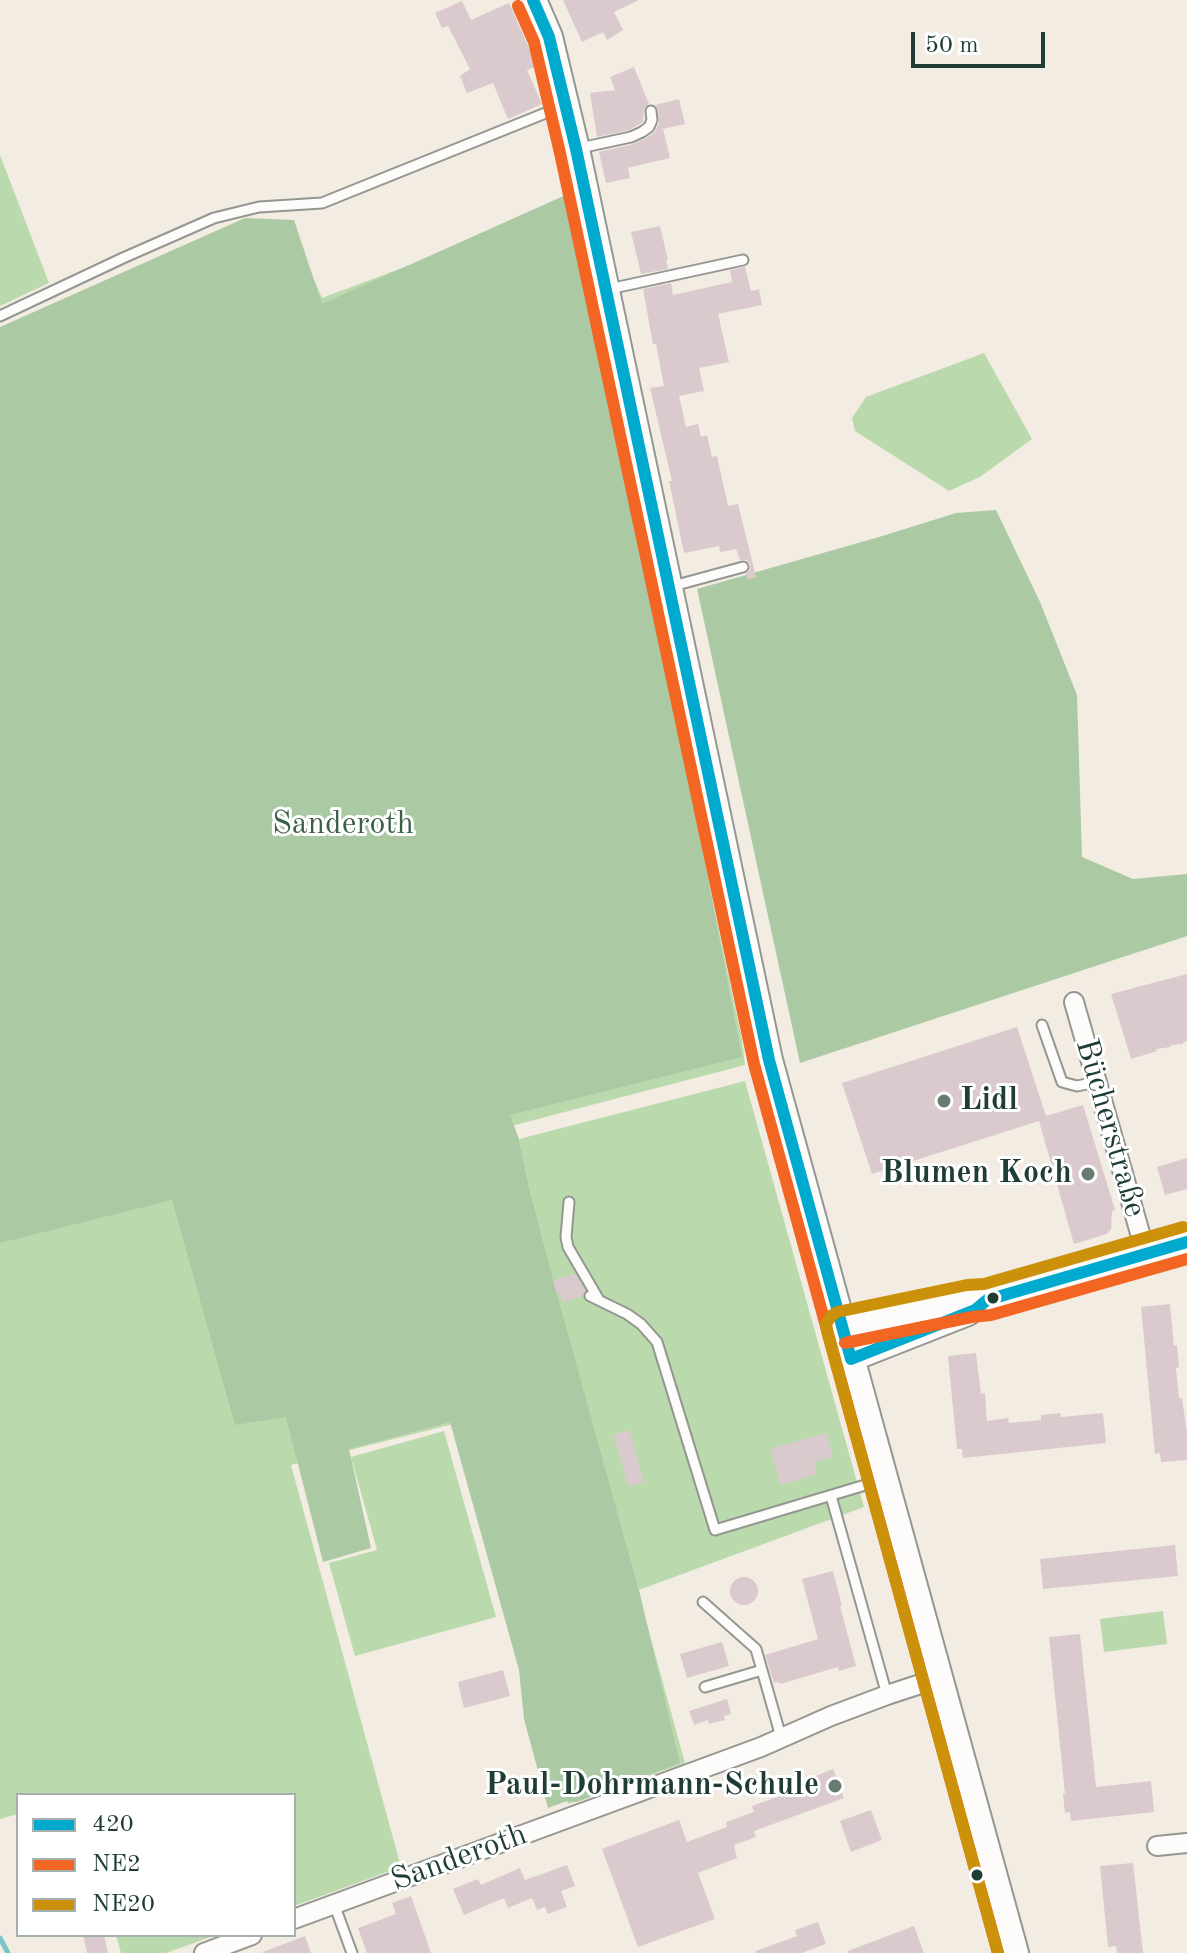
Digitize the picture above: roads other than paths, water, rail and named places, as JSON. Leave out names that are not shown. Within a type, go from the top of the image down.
[{"type":"main road","points":[[533,0],[549,37],[576,149],[769,1060],[1015,1953]]},
{"type":"street","name":"Bücherstraße","points":[[1074,1002],[1146,1254]]},
{"type":"street","points":[[842,1327],[987,1300],[1187,1242]]},
{"type":"street","points":[[851,1359],[975,1310],[987,1300]]},
{"type":"street","name":"Sanderoth","points":[[296,1918],[649,1789],[887,1695],[939,1678]]},
{"type":"street","points":[[1157,1846],[1187,1843]]},
{"type":"street","points":[[204,1953],[247,1937]]},
{"type":"lane","points":[[0,316],[214,218],[259,207],[322,203],[566,105]]},
{"type":"lane","points":[[576,149],[613,142],[642,132],[649,127],[651,111]]},
{"type":"lane","points":[[606,290],[743,260]]},
{"type":"lane","points":[[670,587],[743,567]]},
{"type":"lane","points":[[1042,1025],[1062,1082],[1077,1086],[1097,1082]]},
{"type":"lane","points":[[569,1202],[568,1247],[595,1298],[627,1314],[657,1342],[715,1530],[885,1479]]},
{"type":"lane","points":[[831,1496],[887,1695]]},
{"type":"lane","points":[[703,1602],[756,1649],[781,1737]]},
{"type":"lane","points":[[705,1687],[762,1670]]},
{"type":"lane","points":[[334,1904],[352,1953]]},
{"type":"waterway","points":[[0,1938],[8,1953]]},
{"type":"place","name":"Lidl","points":[[944,1101]]},
{"type":"place","name":"Blumen Koch","points":[[1088,1174]]},
{"type":"place","name":"Paul-Dohrmann-Schule","points":[[835,1786]]}]
